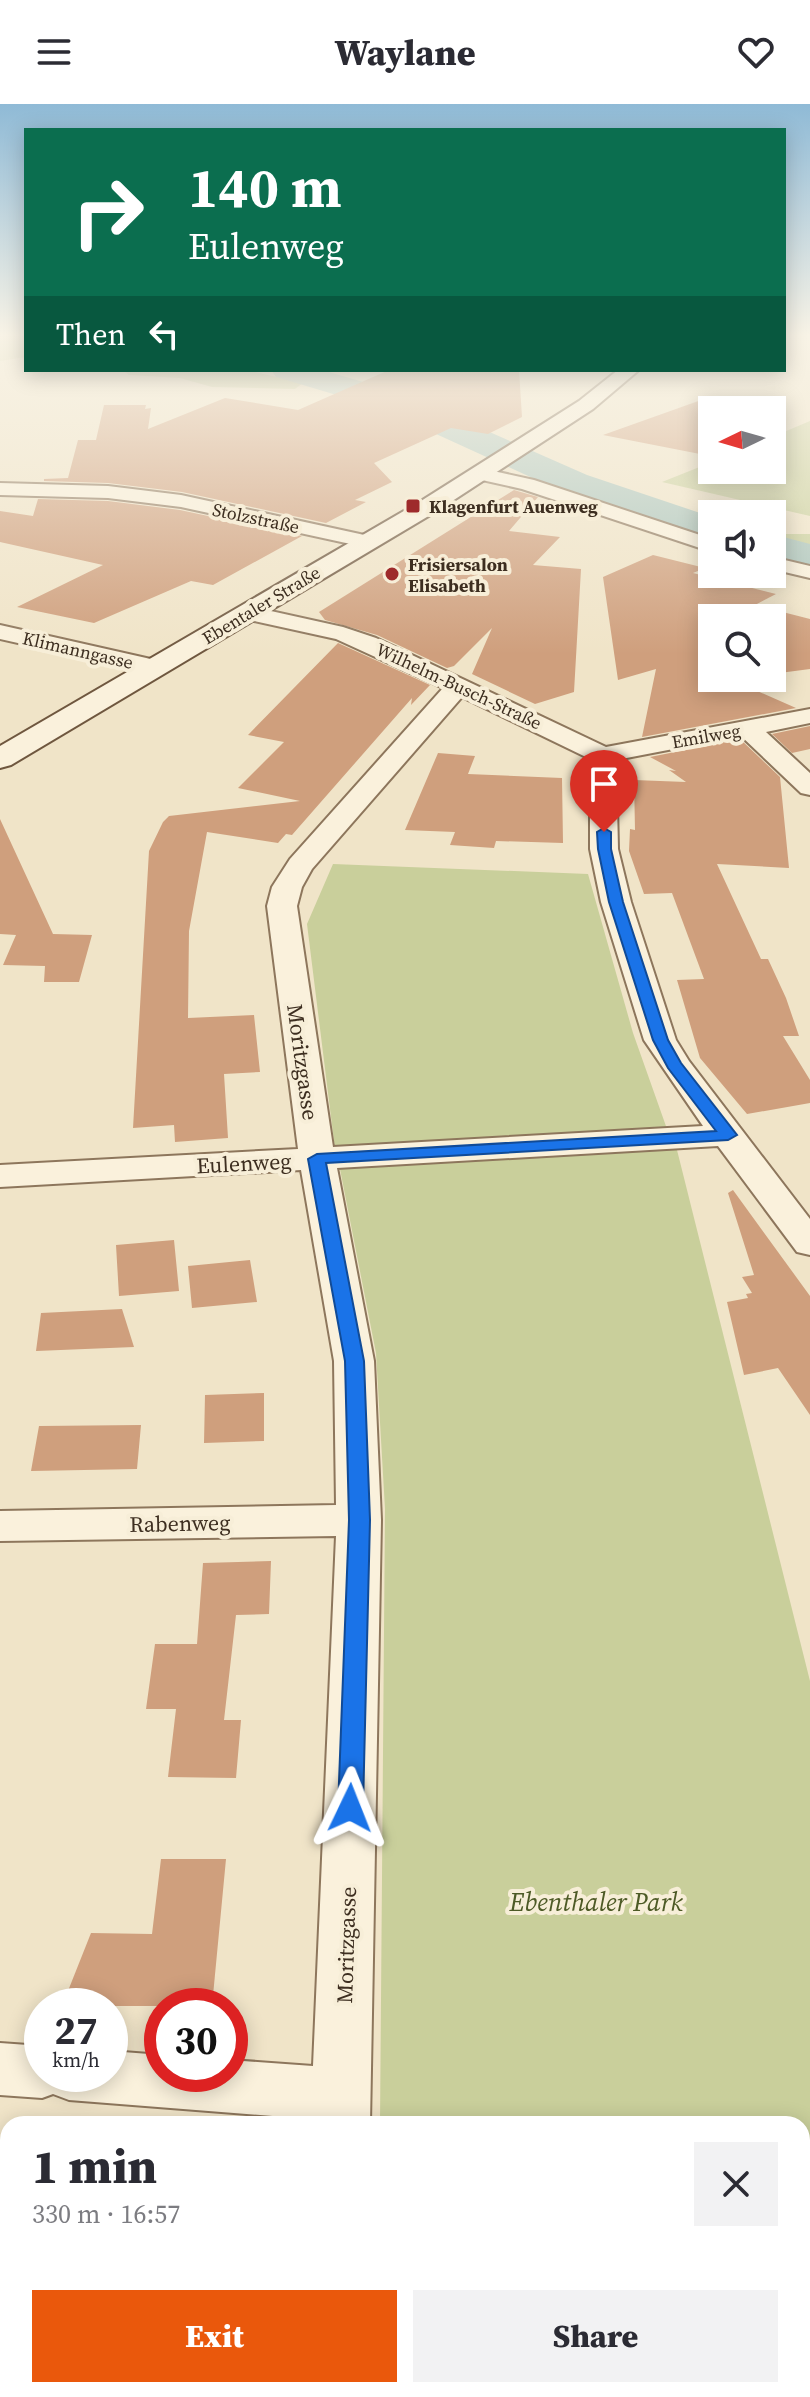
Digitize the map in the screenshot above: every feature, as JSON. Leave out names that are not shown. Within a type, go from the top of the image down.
[{"type":"main road","name":"Ebentaler Straße","points":[[0,759],[369,542],[530,440]]},
{"type":"street","points":[[489,467],[527,484],[698,541]]},
{"type":"street","name":"Stolzstraße","points":[[0,489],[108,492],[181,501],[369,542]]},
{"type":"street","points":[[786,566],[810,572]]},
{"type":"street","name":"Wilhelm-Busch-Straße","points":[[248,613],[343,634],[459,685],[603,755]]},
{"type":"street","name":"Klimanngasse","points":[[0,632],[156,667]]},
{"type":"street","name":"Moritzgasse","points":[[341,2110],[359,1520],[354,1361],[317,1159],[282,906],[287,887],[300,865],[459,685]]},
{"type":"street","name":"Emilweg","points":[[603,755],[810,716]]},
{"type":"street","points":[[748,729],[810,787]]},
{"type":"street","points":[[603,755],[604,849],[616,902],[660,1040],[674,1064],[810,1244]]},
{"type":"street","name":"Eulenweg","points":[[0,1176],[728,1135]]},
{"type":"street","name":"Rabenweg","points":[[0,1526],[359,1520]]},
{"type":"street","points":[[0,2069],[24,2071]]},
{"type":"street","points":[[128,2082],[341,2110]]},
{"type":"green space","points":[[786,440],[810,440],[810,516],[786,510],[786,500],[740,500],[662,482],[698,468],[698,484],[786,484]]},
{"type":"green space","points":[[556,470],[698,516],[698,535],[525,478]]},
{"type":"green space","points":[[786,534],[810,534],[810,567],[786,561]]},
{"type":"green space","points":[[333,864],[588,874],[633,1033],[667,1129],[335,1149],[307,924]]},
{"type":"green space","name":"Ebenthaler Park","points":[[676,1146],[810,1681],[810,2116],[380,2116],[385,1509],[376,1353],[339,1164]]},
{"type":"building","points":[[78,440],[425,440],[374,463],[392,482],[355,500],[366,502],[326,523],[182,492],[108,483],[44,481],[68,478]]},
{"type":"building","points":[[629,440],[698,440],[698,454]]},
{"type":"building","points":[[514,490],[538,497],[509,531],[560,537],[533,565],[581,569],[574,692],[535,704],[472,674],[492,628],[454,666],[447,668],[377,635],[325,620],[319,612]]},
{"type":"building","points":[[38,499],[108,501],[180,510],[302,536],[213,585],[191,581],[94,623],[17,607],[103,565],[0,542],[0,511],[33,516]]},
{"type":"building","points":[[653,555],[698,566],[698,571],[693,573],[698,574],[698,588],[752,588],[776,594],[757,604],[698,604],[698,692],[760,692],[796,708],[642,737],[656,669],[618,680],[603,577]]},
{"type":"building","points":[[786,613],[810,619],[810,669],[786,672]]},
{"type":"building","points":[[338,643],[430,685],[411,705],[412,698],[292,835],[286,834],[278,843],[207,832],[189,931],[188,1018],[254,1015],[260,1072],[224,1074],[228,1138],[175,1142],[174,1125],[133,1128],[149,851],[169,816],[300,801],[238,788],[284,742],[248,735]]},
{"type":"building","points":[[810,726],[810,749],[792,753],[772,734]]},
{"type":"building","points":[[740,739],[780,777],[789,868],[717,864],[761,959],[768,959],[786,998],[799,1036],[783,1036],[810,1080],[810,1103],[747,1114],[700,1058],[677,980],[704,979],[672,893],[644,894],[629,851],[630,829],[635,830],[634,780],[686,782],[669,770],[676,771],[650,757]]},
{"type":"building","points":[[438,753],[475,756],[468,774],[562,778],[563,843],[496,841],[494,848],[450,845],[455,832],[405,830]]},
{"type":"building","points":[[0,819],[53,934],[92,935],[79,982],[44,982],[45,966],[3,965],[16,935],[0,934]]},
{"type":"building","points":[[733,1190],[810,1296],[810,1415],[778,1368],[744,1375],[727,1302],[748,1298],[746,1294],[752,1293],[742,1277],[754,1275],[728,1193]]},
{"type":"building","points":[[174,1240],[179,1291],[119,1296],[116,1245]]},
{"type":"building","points":[[250,1260],[257,1302],[192,1308],[188,1266]]},
{"type":"building","points":[[122,1309],[134,1347],[36,1351],[41,1313]]},
{"type":"building","points":[[264,1393],[264,1441],[204,1443],[205,1395]]},
{"type":"building","points":[[141,1425],[137,1469],[31,1471],[39,1426]]},
{"type":"building","points":[[271,1561],[269,1614],[236,1615],[224,1720],[241,1720],[236,1778],[168,1777],[176,1709],[146,1709],[155,1644],[197,1644],[203,1563]]},
{"type":"building","points":[[161,1859],[226,1859],[214,1988],[144,1988],[144,2006],[128,2006],[128,1988],[69,1988],[91,1933],[152,1934]]},
{"type":"waterway","points":[[478,440],[574,483],[698,525]]},
{"type":"waterway","points":[[786,550],[810,557]]},
{"type":"place","name":"Klagenfurt Auenweg","points":[[413,506]]},
{"type":"place","name":"Frisiersalon Elisabeth","points":[[392,574]]},
{"type":"route","points":[[350,1808],[359,1520],[354,1361],[317,1159],[728,1135],[674,1064],[660,1040],[616,902],[604,849],[604,832]]}]
